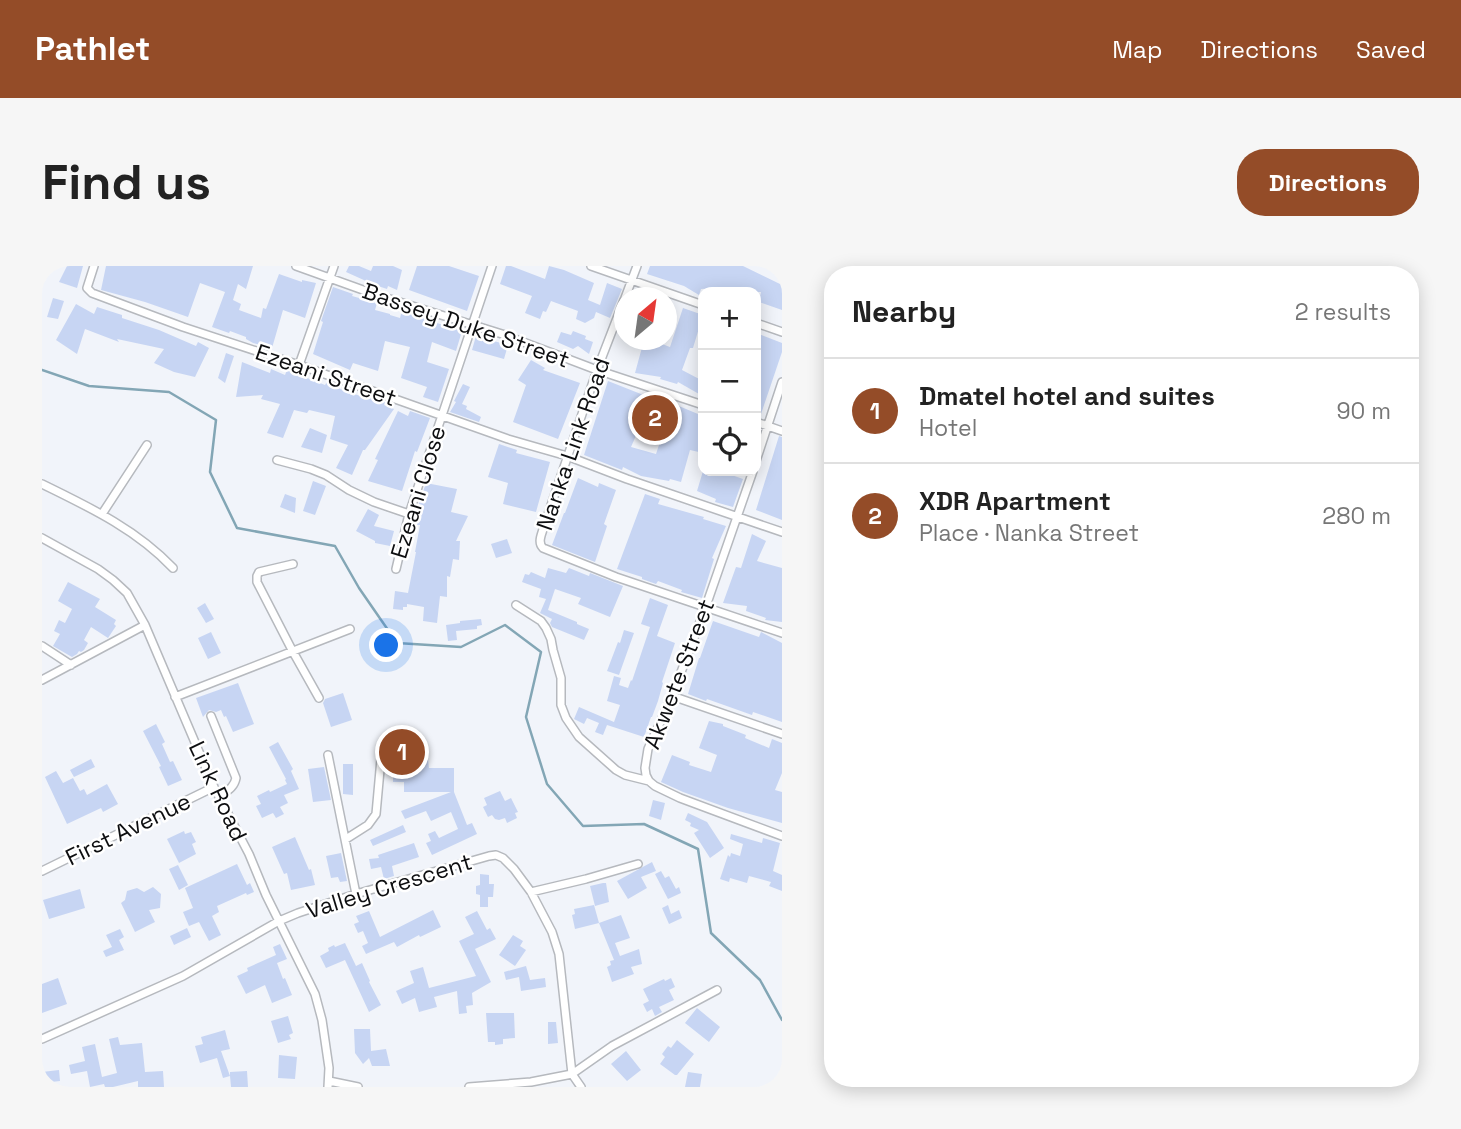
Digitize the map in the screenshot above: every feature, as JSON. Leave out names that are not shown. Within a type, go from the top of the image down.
[{"type":"street","name":"Ezeani Street","points":[[94,266],[87,288],[92,293],[782,532]]},
{"type":"street","name":"Bassey Duke Street","points":[[296,266],[377,295],[502,334],[597,370],[698,403]]},
{"type":"street","points":[[299,365],[334,266]]},
{"type":"street","name":"Ezeani Close","points":[[396,569],[409,514],[492,266]]},
{"type":"street","points":[[591,266],[698,302]]},
{"type":"street","name":"Nanka Link Road","points":[[629,287],[637,266]]},
{"type":"street","points":[[761,325],[782,332]]},
{"type":"street","name":"Nanka Link Road","points":[[614,327],[567,456],[540,541],[543,548],[616,577],[706,606]]},
{"type":"street","points":[[761,446],[782,382]]},
{"type":"street","points":[[761,424],[782,431]]},
{"type":"street","points":[[102,514],[147,445]]},
{"type":"street","points":[[277,460],[326,475],[374,502],[409,514]]},
{"type":"street","name":"Akwete Street","points":[[750,476],[673,696],[648,749],[645,768],[646,775],[655,786],[782,836]]},
{"type":"street","points":[[42,484],[102,514],[145,541],[173,568]]},
{"type":"street","name":"Link Road","points":[[42,538],[113,580],[127,593],[145,625],[214,787],[315,994],[329,1068],[328,1084]]},
{"type":"street","points":[[293,564],[259,572],[257,582],[319,698]]},
{"type":"street","points":[[516,605],[541,621],[551,639],[561,678],[561,705],[579,737],[616,770],[625,775],[649,780]]},
{"type":"street","points":[[706,606],[782,633]]},
{"type":"street","points":[[42,680],[145,625]]},
{"type":"street","points":[[175,696],[350,629]]},
{"type":"street","points":[[42,646],[71,665]]},
{"type":"street","points":[[673,696],[782,734]]},
{"type":"street","points":[[211,716],[236,778],[231,789],[219,797]]},
{"type":"street","points":[[346,839],[368,825],[376,814],[382,748]]},
{"type":"street","points":[[328,755],[356,894]]},
{"type":"street","name":"First Avenue","points":[[42,871],[214,787]]},
{"type":"street","name":"Valley Crescent","points":[[42,1039],[183,976],[279,921],[356,894],[496,855],[514,869],[546,917],[559,954],[572,1074],[581,1087]]},
{"type":"street","points":[[531,891],[638,864]]},
{"type":"street","points":[[469,1087],[531,1082],[572,1074],[612,1046],[717,990]]},
{"type":"street","points":[[328,1084],[358,1087]]},
{"type":"building","points":[[67,266],[83,266],[77,288],[59,282]]},
{"type":"building","points":[[106,266],[253,266],[246,289],[238,284],[233,300],[241,304],[239,310],[261,318],[279,274],[302,282],[316,283],[305,318],[283,310],[272,348],[253,343],[230,331],[229,333],[212,327],[225,292],[200,283],[188,317],[101,290]]},
{"type":"building","points":[[349,266],[359,266],[371,271],[373,266],[393,266],[402,270],[397,290],[366,282],[346,272]]},
{"type":"building","points":[[417,266],[449,266],[479,276],[467,311],[409,290]]},
{"type":"building","points":[[506,266],[545,279],[549,266],[594,283],[588,300],[600,305],[607,283],[617,287],[614,287],[614,308],[610,318],[596,312],[594,318],[585,323],[576,319],[578,311],[551,301],[540,319],[525,313],[532,296],[500,284]]},
{"type":"building","points":[[650,266],[743,266],[782,285],[782,310],[761,303],[761,287],[698,287],[698,294],[684,286],[647,274]]},
{"type":"building","points":[[333,287],[377,303],[375,310],[400,318],[402,310],[419,317],[420,315],[438,320],[437,323],[462,331],[456,351],[432,342],[427,362],[449,369],[438,402],[423,397],[427,387],[401,378],[410,347],[385,341],[378,371],[353,363],[350,370],[313,354]]},
{"type":"building","points":[[53,298],[64,301],[58,319],[47,317]]},
{"type":"building","points":[[76,304],[94,314],[97,307],[122,315],[122,318],[196,346],[198,342],[209,348],[195,377],[154,363],[164,349],[117,339],[119,342],[85,329],[77,354],[56,340]]},
{"type":"building","points":[[683,308],[698,313],[698,332],[682,370],[698,378],[698,393],[678,382],[677,384],[660,379],[661,377],[635,373],[641,350],[677,350],[677,326]]},
{"type":"building","points":[[573,331],[593,342],[589,354],[578,346],[573,349],[557,342],[561,332],[571,335]]},
{"type":"building","points":[[761,335],[782,343],[782,352],[761,414]]},
{"type":"building","points":[[476,336],[508,345],[504,359],[472,350]]},
{"type":"building","points":[[226,353],[234,356],[225,383],[218,378]]},
{"type":"building","points":[[531,360],[545,368],[543,370],[580,383],[558,439],[513,422],[526,385],[518,380]]},
{"type":"building","points":[[242,362],[270,373],[271,369],[285,375],[287,370],[325,385],[327,382],[366,398],[367,396],[385,402],[384,405],[394,409],[363,450],[352,475],[336,468],[348,445],[330,439],[335,416],[309,410],[307,413],[294,410],[283,438],[267,433],[280,404],[261,399],[263,395],[236,397]]},
{"type":"building","points":[[608,381],[698,414],[698,452],[690,450],[681,482],[641,476],[623,467],[622,470],[584,455]],"holes":[[[638,431],[661,439],[656,454],[631,447]]]},
{"type":"building","points":[[463,384],[470,387],[462,404],[481,417],[479,422],[450,412]]},
{"type":"building","points":[[398,411],[408,416],[410,411],[430,418],[417,452],[415,451],[402,491],[368,481],[378,460],[375,459]]},
{"type":"building","points":[[310,428],[327,435],[322,453],[301,447]]},
{"type":"building","points":[[779,436],[782,437],[782,520],[756,510]]},
{"type":"building","points":[[499,444],[517,450],[516,453],[550,462],[536,512],[503,504],[508,483],[488,477]]},
{"type":"building","points":[[702,476],[734,476],[743,479],[733,507],[715,502],[716,499],[697,491]]},
{"type":"building","points":[[578,478],[598,487],[599,483],[616,490],[595,562],[552,545]]},
{"type":"building","points":[[313,481],[326,486],[315,515],[303,511]]},
{"type":"building","points":[[426,483],[457,489],[451,512],[468,516],[456,541],[460,541],[459,560],[453,559],[450,577],[447,576],[447,597],[440,596],[437,623],[423,621],[424,607],[407,604],[403,610],[393,609],[395,591],[408,593],[420,525],[416,525],[418,506]]},
{"type":"building","points":[[285,494],[296,498],[295,513],[280,507]]},
{"type":"building","points":[[645,494],[660,499],[658,504],[726,526],[712,558],[714,559],[702,598],[617,569]]},
{"type":"building","points":[[368,509],[379,515],[374,526],[394,531],[390,546],[375,543],[356,531]]},
{"type":"building","points":[[752,534],[766,541],[757,561],[782,568],[782,622],[765,620],[766,618],[746,611],[747,606],[723,603],[736,567],[741,568]]},
{"type":"building","points":[[507,539],[512,553],[496,558],[491,544]]},
{"type":"building","points":[[548,568],[566,573],[569,568],[589,576],[590,573],[623,586],[610,617],[578,604],[581,598],[555,589],[548,610],[589,629],[584,640],[552,627],[552,619],[540,613],[546,599],[539,597],[541,589],[522,582],[525,574],[529,575],[531,572],[545,578]]},
{"type":"building","points":[[68,582],[100,599],[95,607],[116,620],[116,626],[108,638],[91,627],[84,640],[88,643],[84,650],[72,657],[53,646],[60,634],[54,631],[59,620],[65,623],[72,609],[58,601]]},
{"type":"building","points":[[650,598],[668,605],[657,636],[675,643],[644,737],[607,725],[603,735],[595,732],[599,723],[587,718],[584,724],[574,719],[579,707],[614,722],[620,705],[607,701],[614,676],[621,678],[619,685],[628,688],[650,627],[641,624]]},
{"type":"building","points":[[205,603],[214,619],[206,623],[197,608]]},
{"type":"building","points":[[481,619],[482,625],[477,626],[477,629],[456,631],[457,640],[448,641],[446,625]]},
{"type":"building","points":[[713,621],[759,637],[761,632],[782,643],[782,722],[688,694]]},
{"type":"building","points":[[624,630],[634,633],[619,675],[607,671]]},
{"type":"building","points":[[211,632],[221,653],[208,659],[198,638]]},
{"type":"building","points":[[238,683],[254,724],[233,732],[221,710],[209,710],[203,717],[196,698]]},
{"type":"building","points":[[343,693],[352,720],[331,727],[323,703],[325,699]]},
{"type":"building","points":[[709,721],[723,724],[746,735],[745,738],[769,748],[772,739],[782,743],[782,773],[775,790],[782,792],[782,823],[728,808],[661,782],[672,755],[690,762],[689,765],[711,772],[717,755],[699,748]]},
{"type":"building","points":[[156,724],[165,742],[162,744],[170,762],[173,761],[182,780],[168,786],[143,731]]},
{"type":"building","points":[[278,742],[293,769],[291,771],[299,789],[284,795],[288,803],[280,807],[284,814],[276,818],[273,813],[262,818],[256,806],[261,804],[257,796],[287,784],[269,747]]},
{"type":"building","points":[[91,759],[95,767],[74,777],[70,770]]},
{"type":"building","points":[[401,760],[428,760],[429,768],[454,768],[454,792],[467,825],[472,823],[477,834],[432,855],[426,843],[431,841],[428,834],[435,831],[439,838],[458,829],[451,812],[431,821],[426,811],[405,819],[401,811],[451,792],[404,792],[404,782],[393,782],[393,770],[401,770]]},
{"type":"building","points":[[343,764],[353,764],[353,795],[343,794]]},
{"type":"building","points":[[324,767],[331,800],[313,802],[308,769]]},
{"type":"building","points":[[56,771],[63,783],[73,778],[80,791],[84,789],[87,795],[107,784],[118,804],[103,812],[101,808],[67,824],[45,777]]},
{"type":"building","points":[[500,791],[505,801],[511,798],[518,812],[515,813],[517,818],[507,823],[505,818],[499,820],[492,815],[488,817],[483,807],[487,805],[484,798]]},
{"type":"building","points":[[653,800],[665,803],[661,820],[649,816]]},
{"type":"building","points":[[688,813],[707,822],[724,848],[710,858],[694,833],[699,830],[685,820]]},
{"type":"building","points":[[403,825],[406,832],[373,846],[370,840]]},
{"type":"building","points":[[184,831],[185,834],[191,832],[196,842],[192,844],[196,854],[179,863],[167,839]]},
{"type":"building","points":[[731,834],[762,843],[763,838],[780,843],[773,871],[782,875],[782,891],[769,886],[771,882],[749,876],[747,883],[730,878],[729,882],[720,879],[728,855],[730,857],[731,853],[740,856],[743,844],[730,839]]},
{"type":"building","points":[[295,837],[309,870],[311,869],[315,885],[291,890],[287,873],[284,874],[272,847]]},
{"type":"building","points":[[414,843],[419,857],[392,866],[394,876],[384,879],[381,867],[371,869],[369,859],[379,858],[378,855]]},
{"type":"building","points":[[341,853],[347,881],[340,882],[338,877],[331,878],[326,856]]},
{"type":"building","points":[[652,862],[656,871],[641,877],[647,888],[628,899],[617,881]]},
{"type":"building","points":[[237,864],[247,885],[250,883],[254,892],[217,906],[219,912],[212,916],[221,935],[209,941],[199,922],[189,926],[183,912],[193,908],[185,888]]},
{"type":"building","points":[[178,865],[188,885],[179,890],[169,869]]},
{"type":"building","points":[[661,871],[665,878],[669,876],[676,889],[679,887],[681,893],[668,899],[655,874]]},
{"type":"building","points":[[480,874],[489,875],[489,884],[494,884],[493,897],[488,897],[488,907],[480,907],[480,895],[476,894],[476,886],[480,885]]},
{"type":"building","points":[[606,883],[609,902],[595,906],[590,886]]},
{"type":"building","points":[[153,887],[161,894],[160,908],[149,910],[155,922],[135,932],[121,903],[125,900],[127,891],[137,888],[144,892]]},
{"type":"building","points":[[80,889],[85,908],[49,919],[43,900]]},
{"type":"building","points":[[594,905],[599,923],[575,929],[572,915],[575,914],[574,909]]},
{"type":"building","points":[[668,905],[671,914],[679,910],[682,918],[669,924],[662,908]]},
{"type":"building","points":[[433,910],[441,927],[397,947],[394,942],[366,954],[362,946],[368,943],[363,931],[358,933],[354,924],[359,922],[356,916],[369,911],[380,937]]},
{"type":"building","points":[[477,911],[487,930],[490,928],[496,939],[475,949],[491,982],[472,993],[473,1005],[466,1006],[467,1013],[459,1014],[457,991],[434,997],[437,1007],[419,1012],[415,998],[402,1004],[396,991],[414,983],[410,971],[423,967],[429,988],[476,976],[459,941],[474,934],[465,917]]},
{"type":"building","points":[[621,915],[630,938],[615,943],[620,956],[639,949],[642,964],[631,967],[634,974],[612,982],[607,967],[611,965],[610,961],[614,960],[599,923]]},
{"type":"building","points":[[187,928],[191,937],[174,945],[170,936]]},
{"type":"building","points":[[120,929],[124,937],[119,940],[124,950],[106,957],[103,951],[112,947],[106,935]]},
{"type":"building","points":[[513,935],[523,941],[520,946],[526,950],[515,966],[499,955]]},
{"type":"building","points":[[345,943],[356,966],[362,963],[381,1005],[369,1012],[345,960],[326,968],[320,956],[329,951],[328,948]]},
{"type":"building","points":[[280,944],[287,959],[277,963],[292,995],[272,1003],[265,985],[246,994],[237,976],[248,971],[247,968],[276,955],[273,947]]},
{"type":"building","points":[[526,966],[530,980],[545,978],[546,987],[521,991],[519,977],[506,980],[504,972]]},
{"type":"building","points":[[58,978],[67,1004],[42,1013],[42,984]]},
{"type":"building","points":[[671,978],[675,987],[669,990],[674,1000],[659,1007],[662,1012],[655,1016],[652,1009],[647,1012],[643,1004],[649,1001],[643,989]]},
{"type":"building","points":[[697,1008],[720,1027],[709,1042],[685,1023]]},
{"type":"building","points":[[486,1013],[514,1013],[515,1038],[503,1039],[503,1044],[488,1042]]},
{"type":"building","points":[[288,1016],[293,1033],[289,1035],[291,1039],[278,1043],[271,1021]]},
{"type":"building","points":[[548,1022],[556,1022],[558,1043],[548,1044]]},
{"type":"building","points":[[354,1029],[370,1029],[371,1051],[386,1049],[390,1066],[372,1066],[369,1058],[363,1064],[355,1053]]},
{"type":"building","points":[[225,1030],[230,1049],[221,1051],[230,1076],[223,1078],[217,1058],[200,1063],[195,1046],[203,1044],[201,1037]]},
{"type":"building","points":[[118,1037],[120,1045],[142,1043],[145,1072],[163,1071],[164,1087],[138,1087],[138,1081],[113,1087],[105,1087],[104,1084],[90,1087],[87,1071],[71,1074],[69,1065],[85,1061],[82,1047],[95,1044],[102,1077],[117,1073],[109,1039]]},
{"type":"building","points":[[677,1040],[694,1054],[675,1075],[660,1064],[665,1057],[662,1054]]},
{"type":"building","points":[[626,1051],[641,1070],[627,1081],[611,1064]]},
{"type":"building","points":[[279,1055],[297,1057],[295,1079],[278,1078]]},
{"type":"building","points":[[59,1070],[60,1081],[42,1083],[42,1072]]},
{"type":"building","points":[[247,1071],[248,1087],[231,1087],[230,1072]]},
{"type":"building","points":[[688,1072],[702,1074],[700,1087],[685,1087]]},
{"type":"waterway","points":[[42,370],[89,386],[169,392],[216,420],[210,472],[237,528],[335,546],[359,588],[397,643],[461,647],[505,625],[541,652],[526,717],[547,784],[583,826],[644,824],[698,849],[711,933],[760,980],[782,1020]]},
{"type":"place","name":"XDR Apartment","points":[[655,418]]},
{"type":"place","name":"Dmatel hotel and suites","points":[[402,752]]}]
